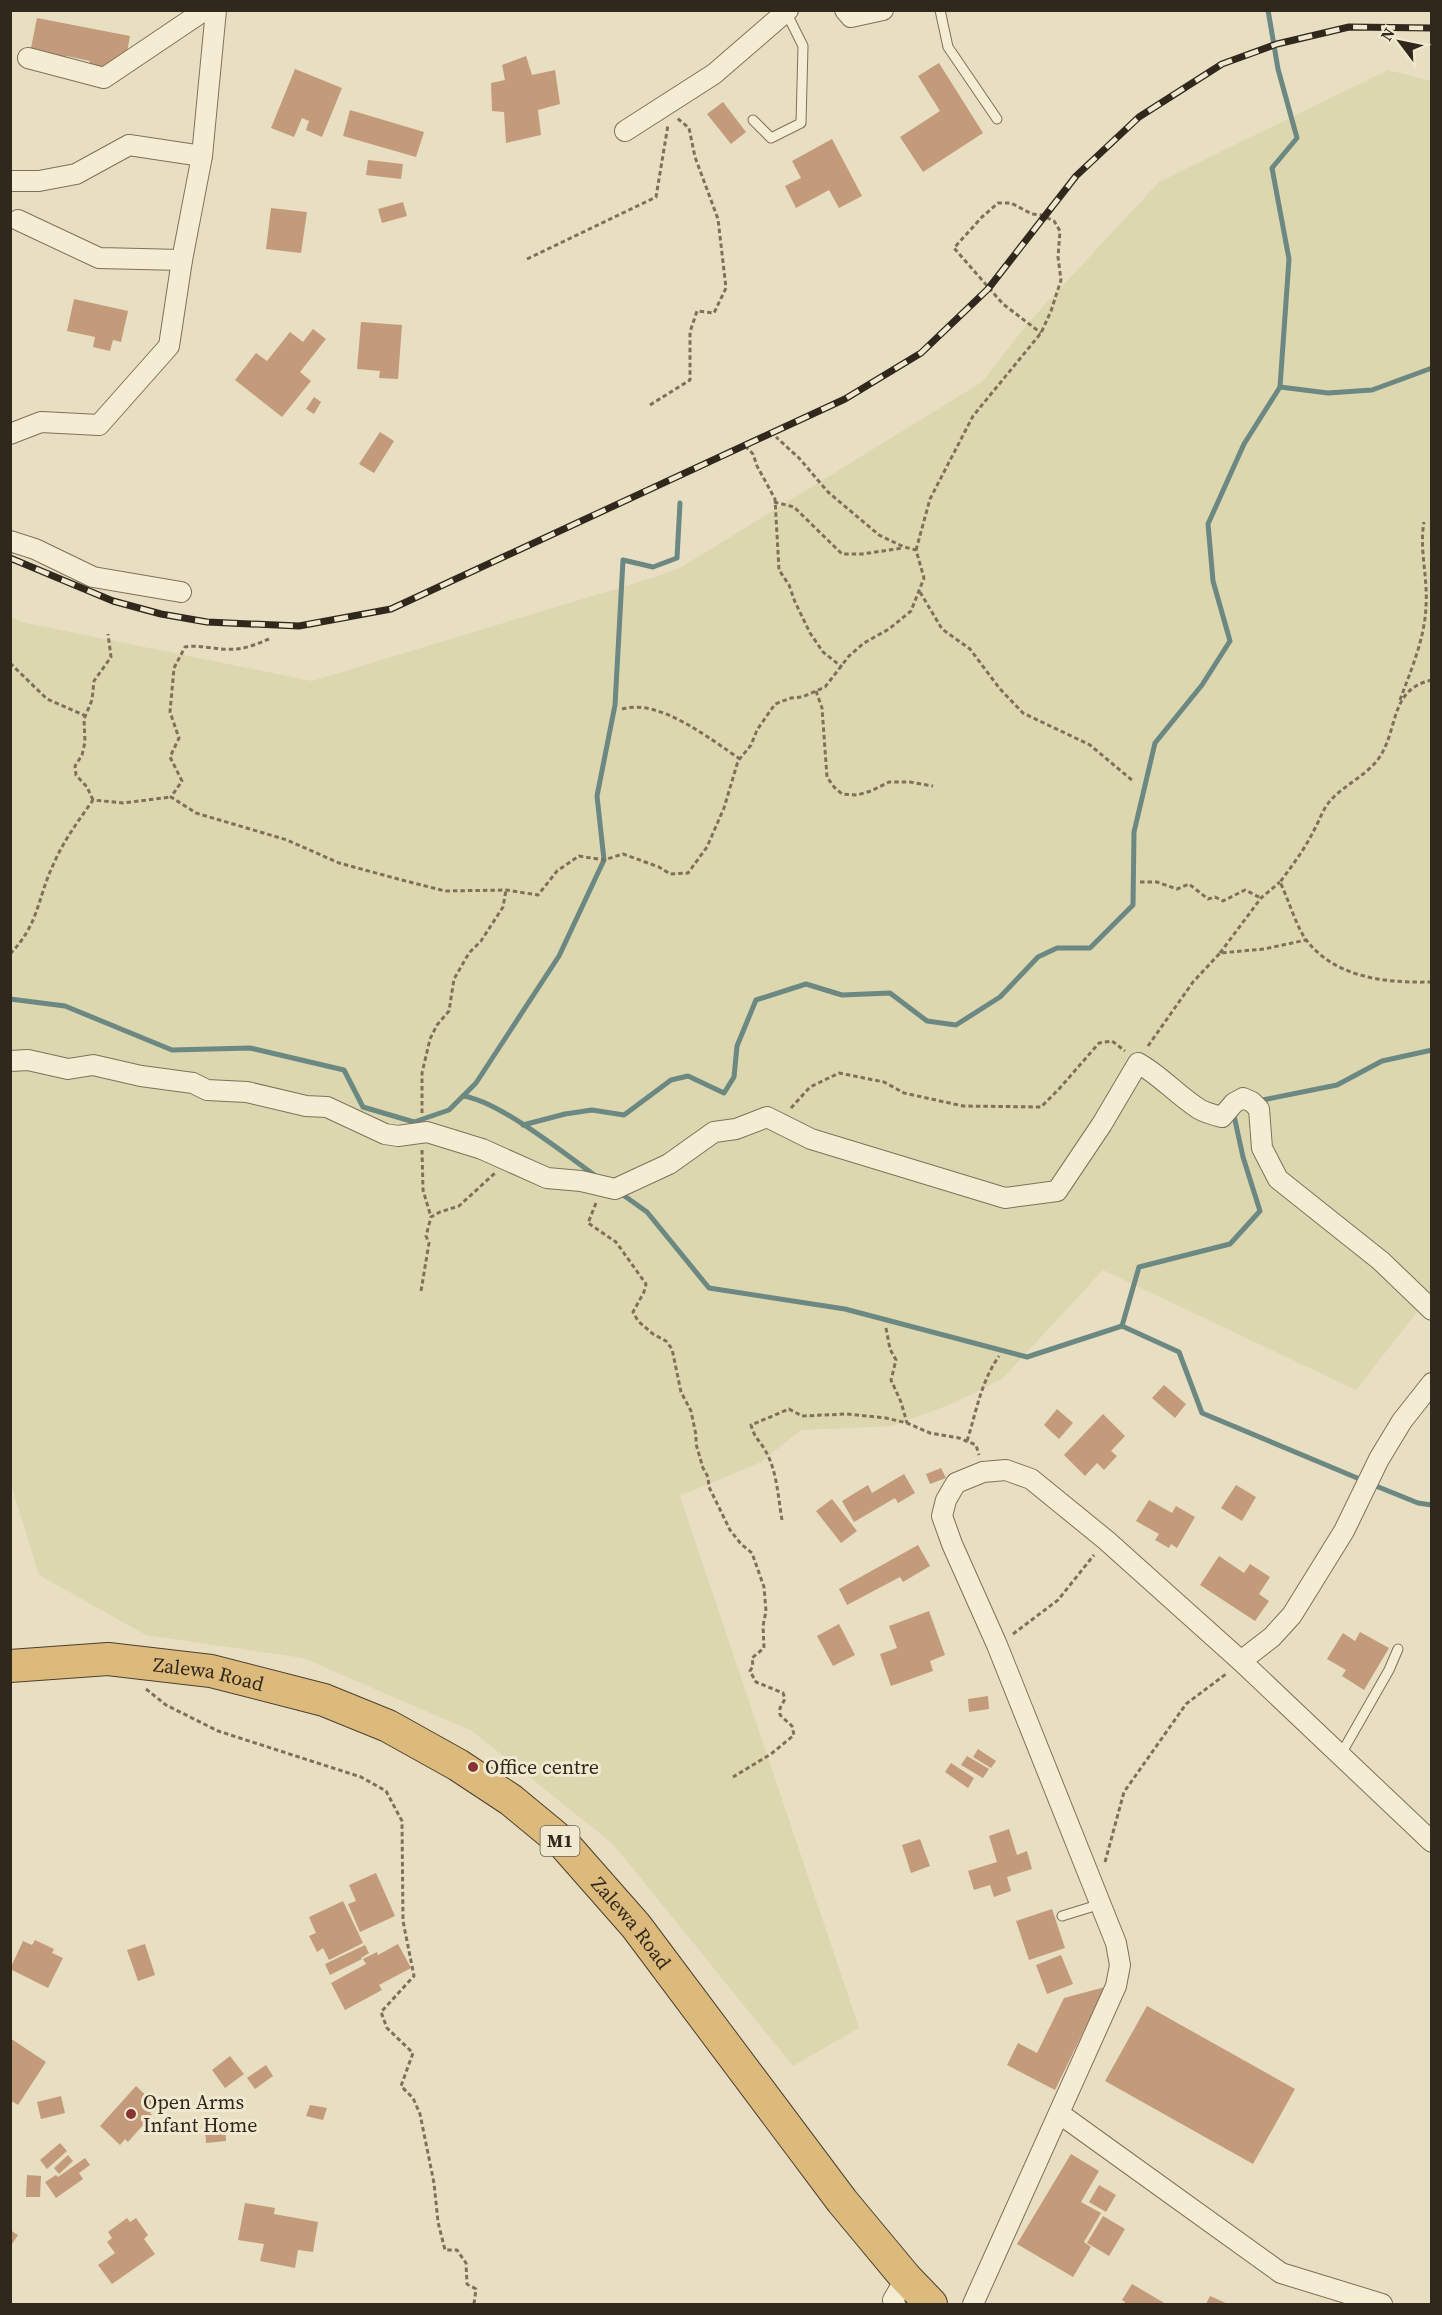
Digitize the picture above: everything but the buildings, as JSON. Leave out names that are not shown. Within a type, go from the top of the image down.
[{"type":"highway","name":"Zalewa Road","points":[[10,1666],[120,1660],[211,1671],[324,1700],[398,1732],[458,1765],[511,1800],[563,1843],[600,1882],[636,1926],[842,2201],[900,2291],[931,2304]]},
{"type":"street","points":[[28,58],[104,78],[205,10]]},
{"type":"street","points":[[10,434],[41,422],[99,424],[169,346],[182,260],[202,156],[216,10]]},
{"type":"street","points":[[845,10],[852,17],[883,10]]},
{"type":"street","points":[[625,130],[672,106],[714,74],[787,11]]},
{"type":"street","points":[[10,181],[39,181],[76,174],[129,145],[202,156]]},
{"type":"street","points":[[18,220],[99,258],[182,260]]},
{"type":"street","points":[[10,541],[35,549],[93,577],[180,592]]},
{"type":"street","points":[[10,1061],[28,1060],[68,1069],[93,1065],[141,1076],[193,1083],[207,1090],[247,1092],[306,1106],[327,1107],[385,1134],[398,1137],[427,1132],[455,1139],[547,1178],[594,1183],[615,1189],[669,1164],[714,1132],[736,1129],[767,1117],[811,1139],[1005,1198],[1057,1191],[1102,1124],[1138,1063],[1151,1070],[1201,1111],[1222,1117],[1234,1103],[1243,1098],[1252,1102],[1258,1109],[1262,1149],[1278,1179],[1381,1261],[1431,1310]]},
{"type":"street","points":[[1241,1661],[1272,1637],[1292,1615],[1344,1531],[1378,1459],[1402,1421],[1431,1383]]},
{"type":"street","points":[[973,2304],[1116,1986],[1120,1965],[1116,1943],[1100,1901],[997,1645],[942,1516],[946,1500],[956,1483],[983,1472],[1006,1470],[1030,1479],[1106,1540],[1241,1661],[1431,1842]]},
{"type":"street","points":[[1060,2114],[1281,2273],[1382,2304]]},
{"type":"lane","points":[[940,10],[948,47],[997,119]]},
{"type":"lane","points":[[753,120],[771,138],[801,123],[804,46],[787,11]]},
{"type":"lane","points":[[1341,1754],[1389,1670],[1398,1649]]},
{"type":"lane","points":[[1062,1916],[1100,1901]]},
{"type":"path","points":[[527,259],[656,197],[672,106]]},
{"type":"path","points":[[650,405],[690,380],[690,332],[697,311],[714,313],[726,288],[718,219],[695,157],[689,128],[672,106]]},
{"type":"path","points":[[93,800],[123,803],[171,797],[196,813],[287,840],[339,863],[445,891],[506,890],[538,895],[557,871],[579,856],[604,860],[623,854],[659,867],[670,874],[688,873],[712,837],[740,759],[775,704],[825,687],[849,656],[911,611],[924,578],[916,550],[930,500],[973,416],[1041,333],[1052,311],[1061,280],[1058,257],[1060,231],[1054,221],[1041,215],[1032,214],[1011,203],[999,203],[982,217],[954,248],[1002,304],[1041,333]]},
{"type":"path","points":[[776,437],[799,458],[828,492],[879,535],[916,550]]},
{"type":"path","points":[[745,446],[753,454],[774,502],[779,570],[789,585],[810,633],[823,652],[842,667]]},
{"type":"path","points":[[774,502],[794,507],[842,554],[862,554],[904,547]]},
{"type":"path","points":[[767,1117],[793,1108],[810,1087],[839,1073],[884,1082],[904,1093],[963,1106],[1041,1107],[1099,1043],[1112,1041],[1138,1063],[1193,982],[1220,953],[1261,897],[1281,882],[1312,835],[1330,800],[1354,783],[1379,758],[1393,724],[1425,627],[1426,604],[1421,540],[1424,522]]},
{"type":"path","points":[[920,592],[942,629],[970,649],[1000,689],[1023,713],[1090,745],[1133,781]]},
{"type":"path","points":[[93,800],[87,787],[76,775],[75,766],[82,755],[85,742],[86,716],[92,700],[94,681],[111,657],[108,634]]},
{"type":"path","points":[[171,797],[182,781],[170,757],[178,738],[170,712],[174,668],[185,647],[194,645],[205,649],[238,650],[269,639]]},
{"type":"path","points":[[10,663],[48,699],[86,716]]},
{"type":"path","points":[[1398,705],[1417,683],[1431,680]]},
{"type":"path","points":[[816,691],[822,708],[827,777],[842,794],[856,795],[889,782],[910,782],[933,786]]},
{"type":"path","points":[[622,709],[631,706],[642,707],[670,716],[740,759]]},
{"type":"path","points":[[10,954],[25,938],[40,906],[53,863],[93,800]]},
{"type":"path","points":[[1140,882],[1157,882],[1177,889],[1189,884],[1208,899],[1215,897],[1223,901],[1245,890],[1261,897]]},
{"type":"path","points":[[1281,882],[1306,940],[1327,961],[1364,977],[1396,983],[1431,982]]},
{"type":"path","points":[[421,1291],[429,1243],[426,1236],[431,1217],[423,1190],[422,1073],[430,1039],[437,1025],[449,1011],[454,979],[469,953],[481,941],[503,907],[506,890]]},
{"type":"path","points":[[1220,953],[1264,949],[1306,940]]},
{"type":"path","points":[[431,1217],[459,1206],[509,1160]]},
{"type":"path","points":[[594,1183],[596,1203],[588,1223],[616,1242],[644,1280],[646,1289],[633,1312],[634,1317],[653,1334],[666,1341],[672,1349],[681,1392],[691,1411],[696,1444],[702,1468],[708,1477],[709,1487],[730,1530],[752,1553],[758,1573],[763,1580],[766,1611],[763,1626],[764,1648],[752,1658],[753,1666],[750,1671],[756,1682],[783,1693],[785,1699],[780,1708],[780,1715],[792,1726],[794,1735],[771,1754],[733,1777]]},
{"type":"path","points":[[886,1328],[890,1349],[896,1360],[891,1380],[902,1402],[907,1423]]},
{"type":"path","points":[[967,1441],[975,1406],[988,1373],[999,1356]]},
{"type":"path","points":[[782,1520],[775,1478],[765,1450],[755,1438],[751,1425],[789,1409],[802,1416],[830,1413],[860,1414],[907,1423],[930,1433],[967,1441],[976,1445],[983,1472]]},
{"type":"path","points":[[997,1645],[1058,1600],[1106,1540]]},
{"type":"path","points":[[1100,1901],[1113,1828],[1124,1792],[1186,1704],[1241,1661]]},
{"type":"path","points":[[141,1685],[166,1705],[218,1731],[361,1777],[386,1791],[402,1821],[403,1921],[414,1976],[381,2012],[387,2028],[413,2053],[401,2086],[413,2098],[420,2114],[434,2183],[438,2222],[445,2250],[457,2250],[466,2263],[467,2284],[476,2289],[474,2304]]},
{"type":"shaded area","points":[[1388,70],[1431,81],[1431,1294],[1356,1390],[1103,1270],[1002,1379],[954,1403],[892,1426],[801,1430],[761,1462],[680,1496],[859,2028],[793,2066],[613,1844],[472,1731],[303,1658],[146,1635],[39,1575],[10,1481],[10,617],[21,622],[312,681],[680,568],[982,382],[1028,323],[1159,182]]},
{"type":"waterway","points":[[523,1125],[565,1114],[592,1110],[624,1115],[671,1080],[688,1076],[724,1093],[734,1077],[737,1046],[756,1000],[806,984],[842,995],[890,993],[927,1021],[956,1025],[1000,997],[1038,957],[1057,948],[1090,948],[1133,905],[1134,832],[1155,743],[1202,685],[1230,641],[1213,581],[1208,524],[1244,444],[1280,387],[1289,259],[1272,168],[1297,138],[1278,69],[1268,10]]},
{"type":"waterway","points":[[1280,387],[1328,393],[1372,390],[1432,368]]},
{"type":"waterway","points":[[10,999],[65,1006],[172,1050],[250,1048],[344,1070],[363,1107],[414,1122],[449,1110],[476,1083],[559,956],[604,860],[597,796],[615,705],[623,560],[653,567],[677,558],[680,503]]},
{"type":"waterway","points":[[1258,1101],[1337,1085],[1382,1061],[1432,1050]]},
{"type":"waterway","points":[[463,1096],[478,1100],[513,1118],[597,1177]]},
{"type":"waterway","points":[[1122,1326],[1139,1267],[1230,1244],[1260,1211],[1243,1157],[1233,1111]]},
{"type":"waterway","points":[[619,1192],[647,1212],[709,1288],[845,1309],[1027,1357],[1122,1326],[1179,1352],[1202,1413],[1362,1480]]},
{"type":"waterway","points":[[1371,1484],[1418,1503],[1432,1505]]},
{"type":"railway","points":[[10,558],[113,601],[161,614],[207,622],[299,626],[391,609],[845,399],[921,353],[988,289],[1076,176],[1139,117],[1222,64],[1277,44],[1349,27],[1432,28]]},
{"type":"place","name":"Office centre","points":[[473,1767]]},
{"type":"place","name":"Open Arms Infant Home","points":[[131,2114]]}]
